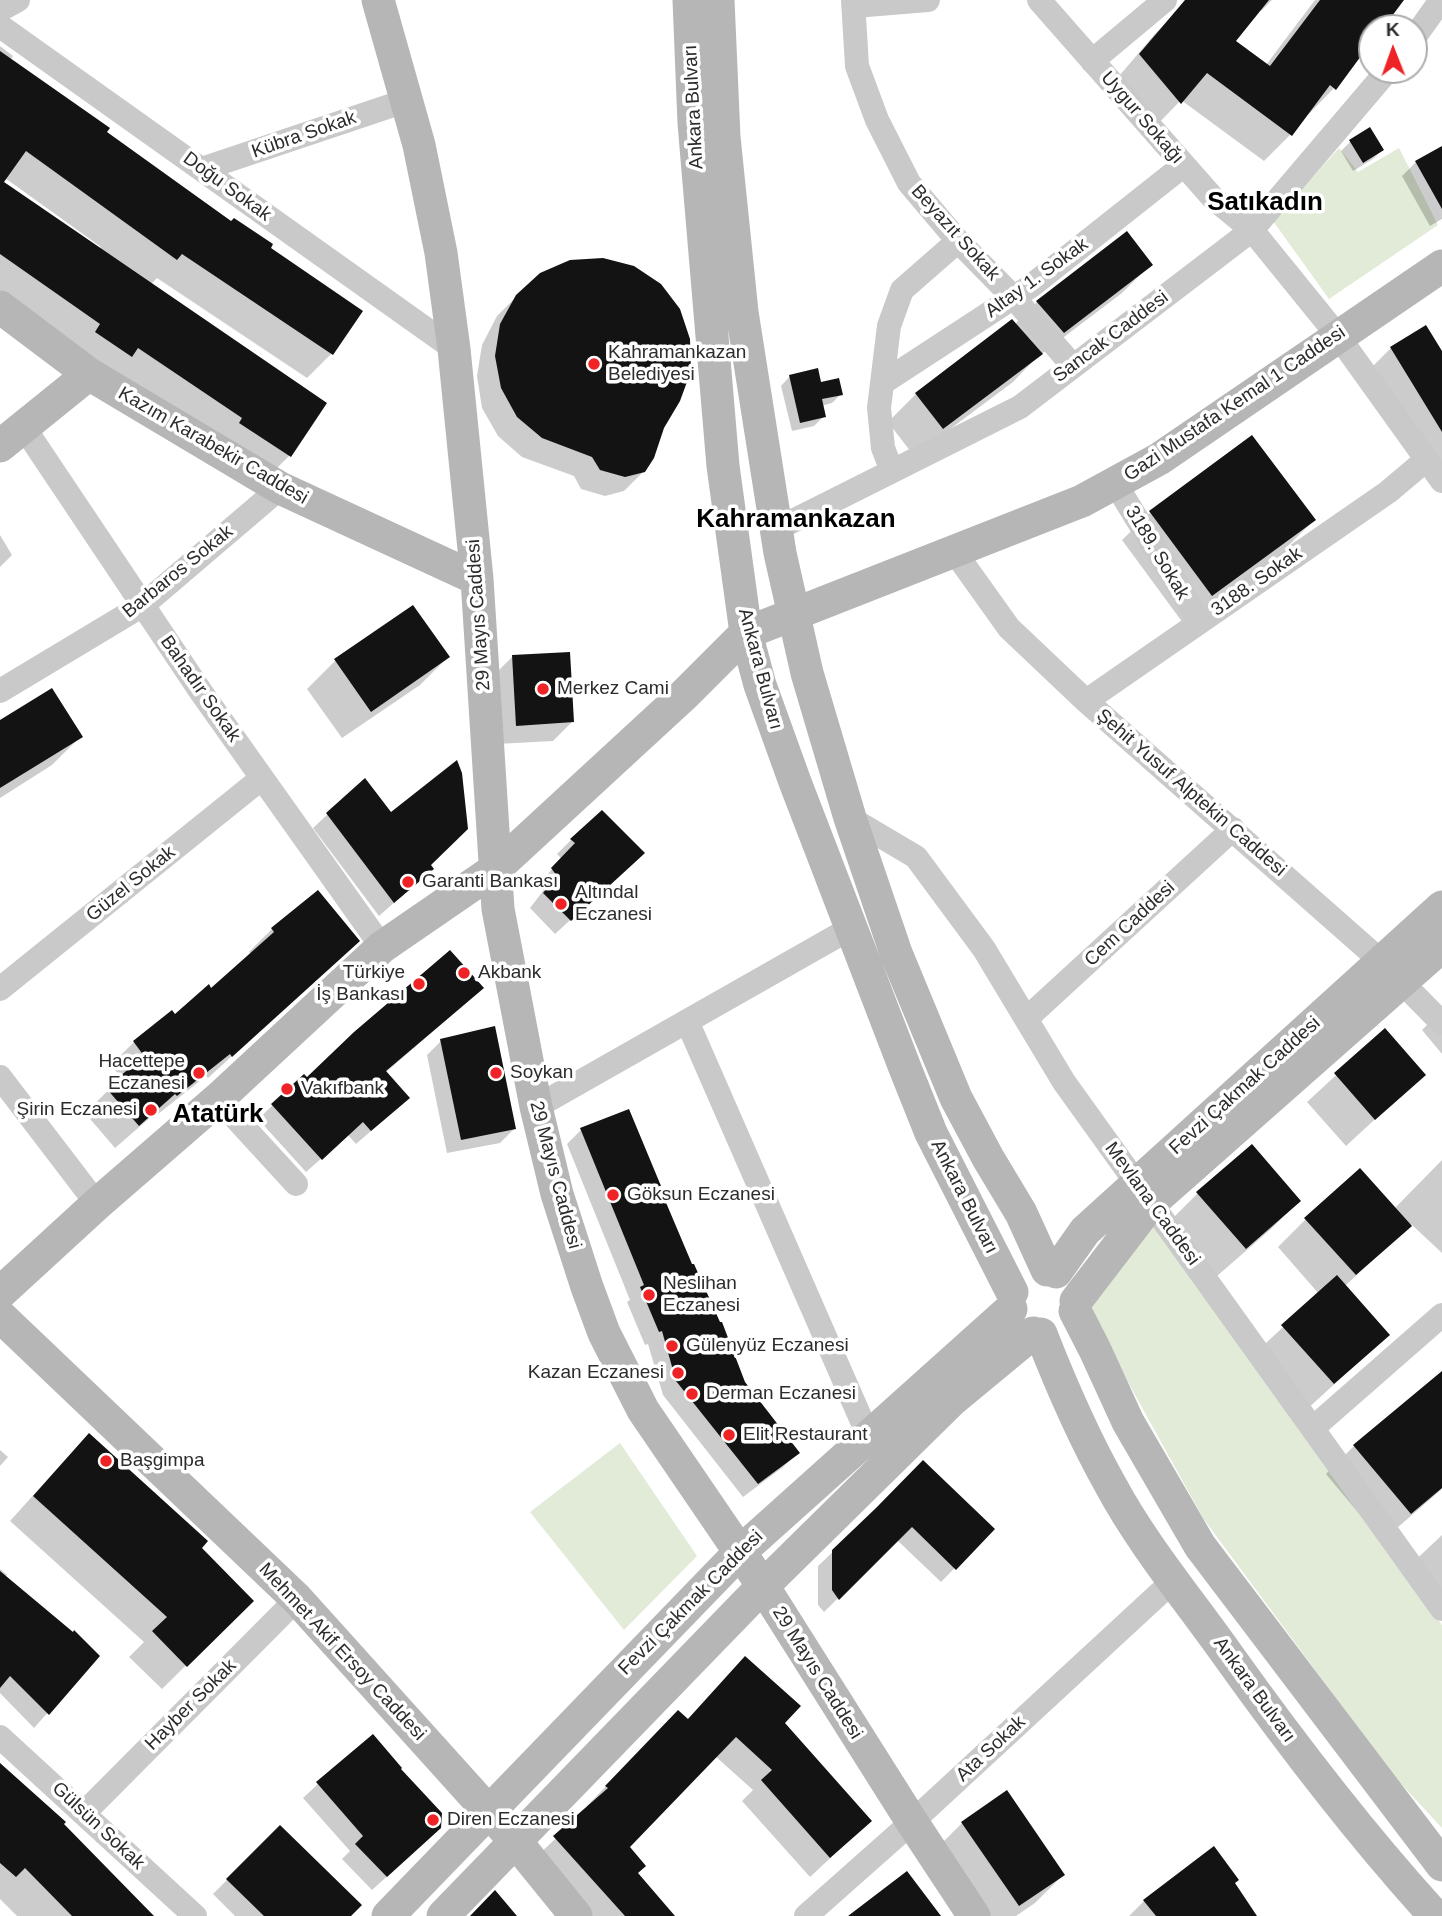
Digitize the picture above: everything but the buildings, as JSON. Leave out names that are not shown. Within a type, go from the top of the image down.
[{"type":"main road","name":"29 Mayıs Caddesi","points":[[378,0],[431,197],[454,349],[478,579],[494,870],[504,950],[557,1194],[604,1333],[643,1410],[740,1552],[974,1916]]},
{"type":"main road","name":"Ankara Bulvarı","points":[[689,0],[694,123],[723,466],[746,633],[778,735],[850,928],[931,1133],[1110,1485],[1174,1580],[1286,1734],[1385,1860],[1435,1916]]},
{"type":"main road","name":"Ankara Bulvarı","points":[[718,0],[719,65],[732,223],[750,364],[793,615],[807,673],[850,818],[896,953],[956,1098],[1051,1271]]},
{"type":"main road","name":"Gazi Mustafa Kemal 1 Caddesi","points":[[746,633],[1082,501],[1159,459],[1442,266]]},
{"type":"main road","name":"Kazım Karabekir Caddesi","points":[[0,307],[89,374],[280,488],[478,579]]},
{"type":"main road","points":[[11,436],[89,374]]},
{"type":"main road","points":[[0,1293],[97,1203],[218,1099],[382,947],[494,870],[685,694],[746,633]]},
{"type":"main road","name":"Fevzi Çakmak Caddesi","points":[[1051,1271],[1085,1231],[1144,1193],[1392,971],[1442,907]]},
{"type":"main road","name":"Fevzi Çakmak Caddesi","points":[[1392,971],[1442,946]]},
{"type":"main road","name":"Fevzi Çakmak Caddesi","points":[[1075,1306],[1144,1193]]},
{"type":"main road","points":[[1075,1306],[1065,1326],[1058,1331],[1024,1317],[1021,1278],[1028,1273],[1051,1271],[1070,1284],[1075,1306],[1132,1430],[1199,1546],[1442,1865]]},
{"type":"main road","name":"Mehmet Akif Ersoy Caddesi","points":[[0,1317],[297,1599],[516,1842],[576,1916]]},
{"type":"main road","name":"Fevzi Çakmak Caddesi","points":[[388,1916],[740,1552],[868,1435],[1024,1317]]},
{"type":"main road","name":"Fevzi Çakmak Caddesi","points":[[443,1916],[762,1586],[952,1399],[1024,1317]]},
{"type":"street","points":[[0,10],[18,0]]},
{"type":"street","points":[[854,3],[928,0]]},
{"type":"street","name":"Uygur Sokağı","points":[[1039,0],[1213,198],[1252,230],[1338,336],[1442,481]]},
{"type":"street","points":[[1092,61],[1165,0]]},
{"type":"street","points":[[1428,18],[1441,0]]},
{"type":"street","name":"Beyazıt Sokak","points":[[854,3],[857,66],[877,120],[909,183],[958,241],[1014,298],[1073,366]]},
{"type":"street","name":"Doğu Sokak","points":[[0,26],[454,349]]},
{"type":"street","name":"Sancak Caddesi","points":[[777,528],[1020,407],[1252,230],[1376,84]]},
{"type":"street","name":"Kübra Sokak","points":[[202,169],[405,101]]},
{"type":"street","name":"Altay 1. Sokak","points":[[884,382],[1014,298],[1184,165]]},
{"type":"street","points":[[892,471],[883,448],[879,408],[890,326],[902,290],[958,241]]},
{"type":"street","name":"Bahadır Sokak","points":[[11,436],[143,605],[382,947]]},
{"type":"street","name":"3188. Sokak","points":[[1086,701],[1388,492],[1426,460]]},
{"type":"street","name":"3189. Sokak","points":[[1115,483],[1200,622]]},
{"type":"street","name":"Barbaros Sokak","points":[[0,691],[143,605],[280,488]]},
{"type":"street","name":"Şehit Yusuf Alptekin Caddesi","points":[[954,551],[1009,628],[1086,701],[1392,971],[1442,1023]]},
{"type":"street","name":"Güzel Sokak","points":[[0,989],[262,778]]},
{"type":"street","name":"Mevlana Caddesi","points":[[850,818],[916,857],[984,948],[1064,1082],[1442,1609]]},
{"type":"street","name":"Cem Caddesi","points":[[1026,1019],[1233,829]]},
{"type":"street","points":[[536,1107],[850,928]]},
{"type":"street","points":[[687,1021],[868,1435]]},
{"type":"street","points":[[0,1077],[97,1203]]},
{"type":"street","points":[[218,1099],[296,1184]]},
{"type":"street","points":[[1312,1428],[1442,1315]]},
{"type":"street","name":"Ata Sokak","points":[[806,1916],[1174,1580]]},
{"type":"street","name":"Hayber Sokak","points":[[85,1812],[297,1599]]},
{"type":"street","name":"Gülsün Sokak","points":[[0,1737],[85,1812],[195,1916]]},
{"type":"green space","points":[[1339,148],[1358,172],[1399,148],[1438,225],[1329,299],[1273,221]]},
{"type":"green space","points":[[1150,1218],[1442,1625],[1442,1828],[1392,1774],[1203,1518],[1086,1306]]},
{"type":"green space","points":[[620,1443],[697,1556],[624,1630],[530,1512]]},
{"type":"place","name":"Kahramankazan Belediyesi","points":[[594,364]]},
{"type":"place","name":"Merkez Cami","points":[[543,689]]},
{"type":"place","name":"Garanti Bankası","points":[[408,882]]},
{"type":"place","name":"Altındal Eczanesi","points":[[561,904]]},
{"type":"place","name":"Akbank","points":[[464,973]]},
{"type":"place","name":"Türkiye İş Bankası","points":[[419,984]]},
{"type":"place","name":"Hacettepe Eczanesi","points":[[199,1073]]},
{"type":"place","name":"Soykan","points":[[496,1073]]},
{"type":"place","name":"Vakıfbank","points":[[287,1089]]},
{"type":"place","name":"Şirin Eczanesi","points":[[151,1110]]},
{"type":"place","name":"Göksun Eczanesi","points":[[613,1195]]},
{"type":"place","name":"Neslihan Eczanesi","points":[[649,1295]]},
{"type":"place","name":"Gülenyüz Eczanesi","points":[[672,1346]]},
{"type":"place","name":"Kazan Eczanesi","points":[[678,1373]]},
{"type":"place","name":"Derman Eczanesi","points":[[692,1394]]},
{"type":"place","name":"Elit Restaurant","points":[[729,1435]]},
{"type":"place","name":"Başgimpa","points":[[106,1461]]},
{"type":"place","name":"Diren Eczanesi","points":[[433,1820]]},
{"type":"district","name":"Satıkadın","points":[[1265,203]]},
{"type":"district","name":"Kahramankazan","points":[[796,520]]},
{"type":"district","name":"Atatürk","points":[[218,1115]]}]
